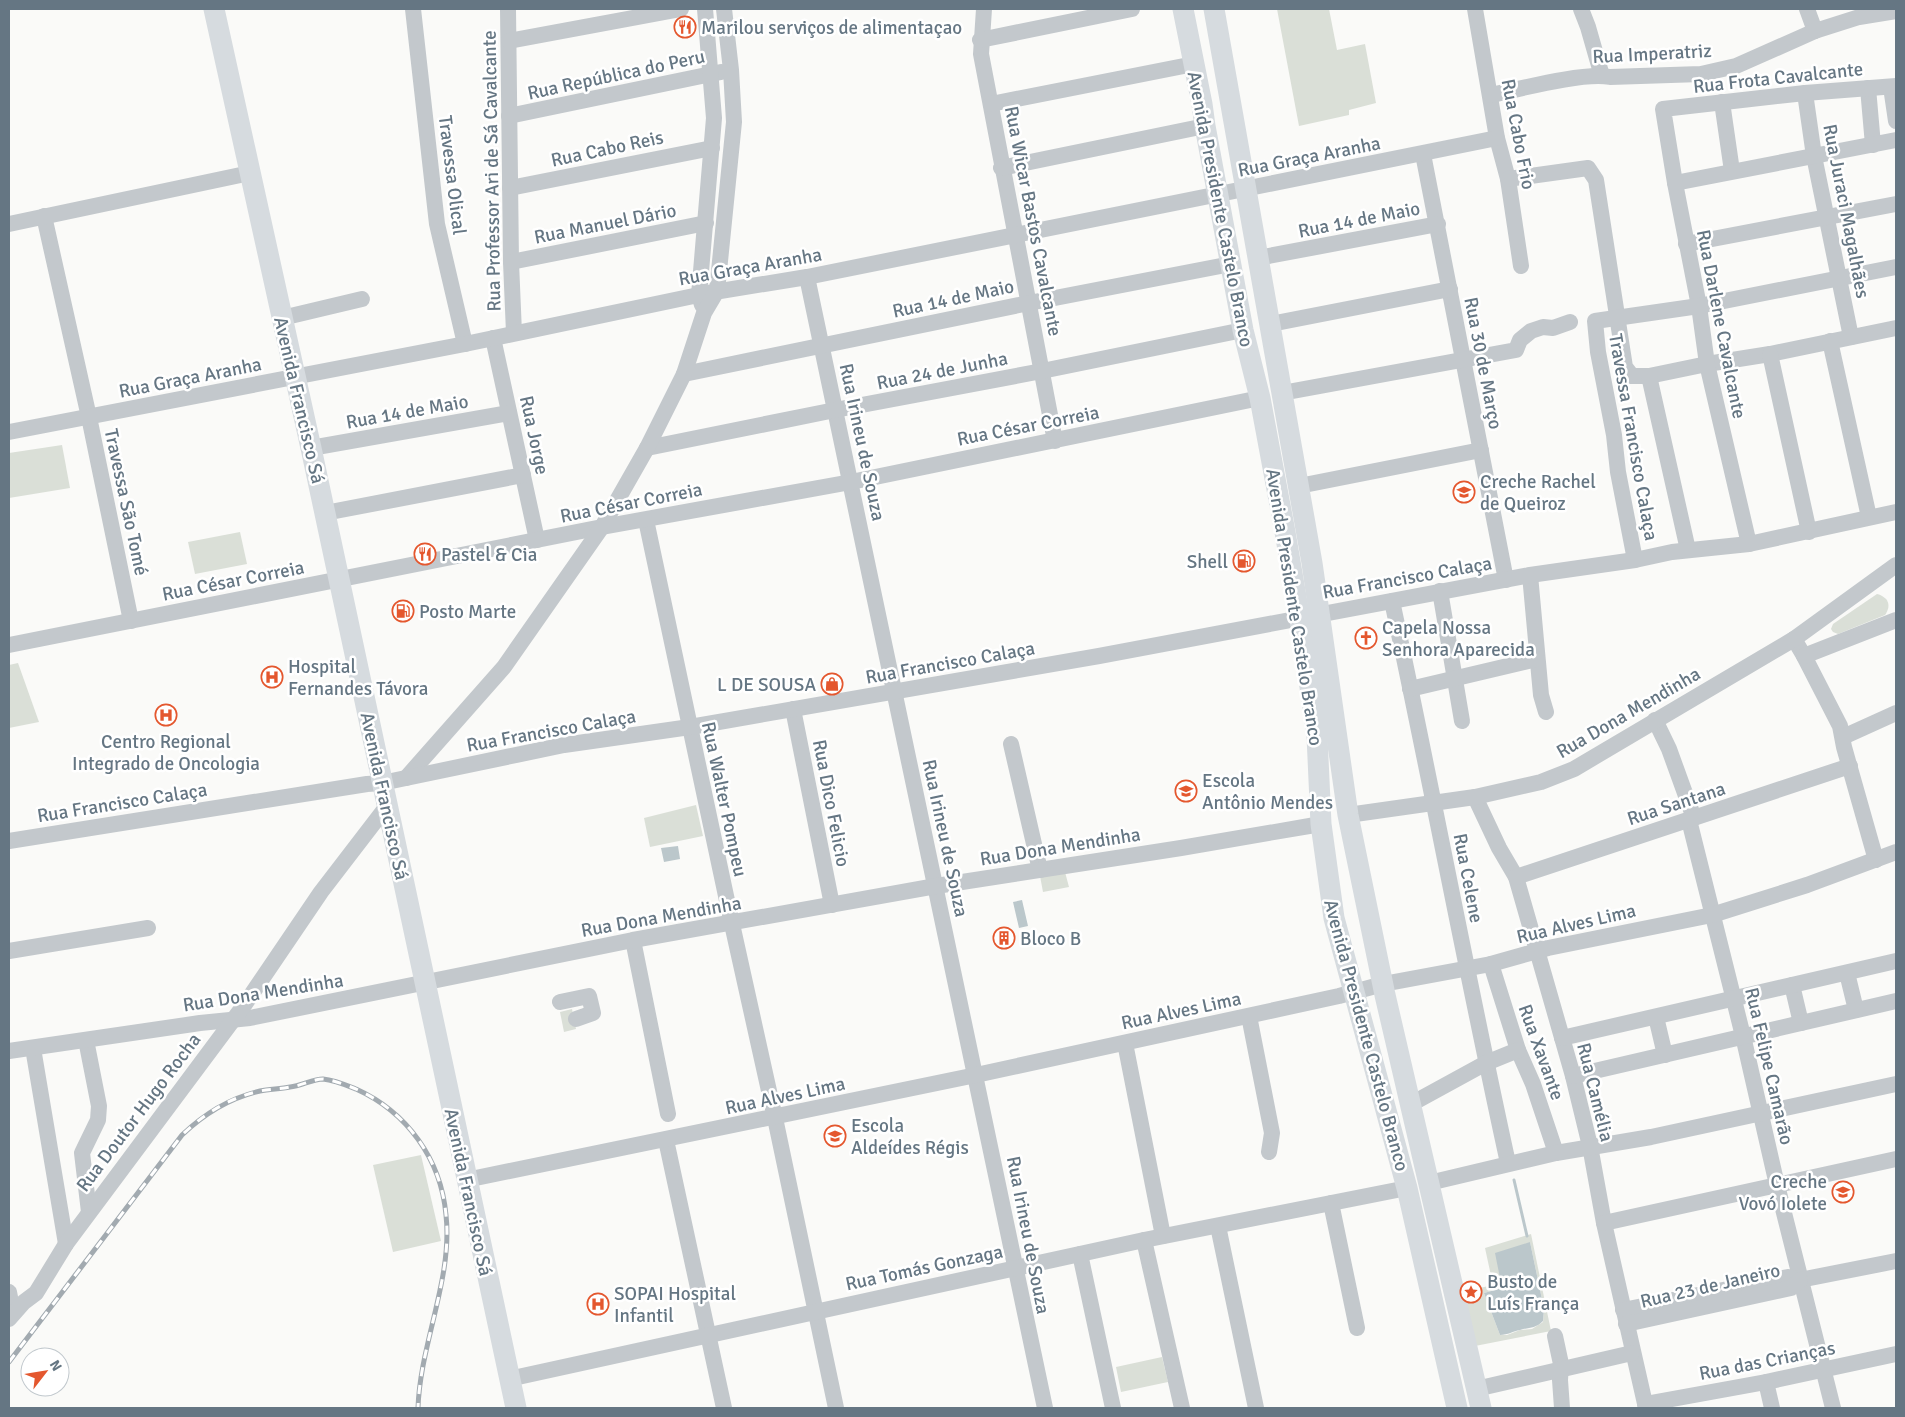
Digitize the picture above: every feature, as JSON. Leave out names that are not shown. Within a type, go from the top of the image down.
[{"type":"main road","name":"Avenida Francisco Sá","points":[[214,9],[311,448],[516,1408]]},
{"type":"main road","name":"Avenida Presidente Castelo Branco","points":[[1183,9],[1243,330],[1260,398],[1285,532],[1310,616],[1383,984],[1479,1399]]},
{"type":"main road","name":"Avenida Presidente Castelo Branco","points":[[1214,9],[1299,486],[1310,616],[1321,824],[1334,918],[1407,1188],[1456,1408]]},
{"type":"main road","points":[[1202,104],[1231,100]]},
{"type":"street","name":"Travessa Olical","points":[[413,9],[437,224],[465,344]]},
{"type":"street","name":"Rua Professor Ari de Sá Cavalcante","points":[[508,9],[511,262],[514,333]]},
{"type":"street","points":[[509,41],[681,9]]},
{"type":"street","points":[[704,313],[699,295],[714,118],[705,9]]},
{"type":"street","points":[[406,778],[504,667],[602,527],[648,448],[684,374],[704,313],[717,291],[734,122],[731,70],[724,9]]},
{"type":"street","name":"Rua Wicar Bastos Cavalcante","points":[[984,9],[980,54],[1055,440]]},
{"type":"street","points":[[980,40],[1132,9]]},
{"type":"street","name":"Rua Cabo Frio","points":[[1475,9],[1497,138],[1508,179],[1521,266]]},
{"type":"street","points":[[1581,9],[1594,44],[1602,76]]},
{"type":"street","points":[[1807,9],[1814,31]]},
{"type":"street","name":"Rua Imperatriz","points":[[1491,95],[1577,78],[1701,74],[1736,66],[1814,31],[1859,17],[1896,11]]},
{"type":"street","points":[[991,104],[1194,64]]},
{"type":"street","name":"Rua República do Peru","points":[[509,116],[731,70]]},
{"type":"street","points":[[1894,87],[1896,121]]},
{"type":"street","name":"Rua Frota Cavalcante","points":[[1663,110],[1805,93],[1894,87]]},
{"type":"street","points":[[1868,88],[1873,144]]},
{"type":"street","name":"Rua Juraci Magalhães","points":[[1805,93],[1814,156],[1851,337]]},
{"type":"street","points":[[1722,102],[1732,172]]},
{"type":"street","name":"Rua Darlene Cavalcante","points":[[1663,110],[1686,244],[1699,306],[1707,364],[1749,544]]},
{"type":"street","points":[[1002,168],[1205,126]]},
{"type":"street","name":"Rua Graça Aranha","points":[[9,432],[465,344],[717,291],[807,277],[1497,138]]},
{"type":"street","points":[[1675,182],[1896,140]]},
{"type":"street","name":"Rua Cabo Reis","points":[[510,188],[712,148]]},
{"type":"street","name":"Rua 30 de Março","points":[[1423,154],[1506,580]]},
{"type":"street","points":[[1508,179],[1588,168],[1592,172],[1596,180],[1625,367],[1632,376],[1649,376],[1896,328]]},
{"type":"street","points":[[9,224],[250,173]]},
{"type":"street","points":[[1686,244],[1896,204]]},
{"type":"street","name":"Travessa São Tomé","points":[[44,216],[89,417],[131,621]]},
{"type":"street","name":"Rua Manuel Dário","points":[[511,262],[706,223]]},
{"type":"street","name":"Rua 14 de Maio","points":[[1258,258],[1438,224]]},
{"type":"street","name":"Rua 14 de Maio","points":[[684,374],[1029,303],[1231,264]]},
{"type":"street","points":[[1618,317],[1699,306],[1896,267]]},
{"type":"street","name":"Rua Irineu de Souza","points":[[807,277],[976,1076],[1044,1408]]},
{"type":"street","points":[[1271,324],[1450,289]]},
{"type":"street","points":[[282,318],[362,299]]},
{"type":"street","name":"Travessa Francisco Calaça","points":[[1618,317],[1595,321],[1598,352],[1614,436],[1618,472],[1635,560]]},
{"type":"street","points":[[1282,393],[1463,358],[1516,350],[1520,340],[1531,331],[1543,327],[1553,328],[1570,322]]},
{"type":"street","name":"Rua 24 de Junha","points":[[648,448],[1243,330]]},
{"type":"street","name":"Rua Jorge","points":[[493,338],[537,540]]},
{"type":"street","points":[[1830,341],[1869,517]]},
{"type":"street","points":[[1770,354],[1787,439],[1809,532]]},
{"type":"street","points":[[1649,376],[1688,550]]},
{"type":"street","name":"Rua César Correia","points":[[9,645],[602,527],[851,482],[1260,398]]},
{"type":"street","name":"Rua 14 de Maio","points":[[311,448],[509,413]]},
{"type":"street","points":[[1299,486],[1481,450]]},
{"type":"street","points":[[325,513],[523,475]]},
{"type":"street","name":"Rua Francisco Calaça","points":[[9,841],[259,800],[382,783],[564,745],[690,727],[1099,656],[1530,575],[1635,560],[1688,550],[1749,544],[1896,512]]},
{"type":"street","name":"Rua Walter Pompeu","points":[[646,520],[836,1408]]},
{"type":"street","name":"Rua Dona Mendinha","points":[[1348,815],[1475,797],[1541,782],[1574,769],[1794,639],[1896,565]]},
{"type":"street","points":[[1530,575],[1541,695],[1546,712]]},
{"type":"street","points":[[1440,591],[1462,721]]},
{"type":"street","name":"Rua Celene","points":[[1392,601],[1466,968],[1508,1163]]},
{"type":"street","points":[[1804,656],[1896,620]]},
{"type":"street","points":[[1794,639],[1840,726],[1844,747],[1876,860]]},
{"type":"street","points":[[1410,689],[1455,680],[1537,659]]},
{"type":"street","name":"Rua Dico Felicio","points":[[793,709],[832,905]]},
{"type":"street","points":[[1843,737],[1896,713]]},
{"type":"street","name":"Rua Felipe Camarão","points":[[1655,720],[1669,749],[1692,819],[1712,915],[1743,1036],[1800,1280],[1833,1408]]},
{"type":"street","points":[[1011,744],[1040,870]]},
{"type":"street","name":"Rua Santana","points":[[1516,877],[1850,766]]},
{"type":"street","name":"Rua Camélia","points":[[1475,797],[1499,848],[1516,877],[1573,1076],[1590,1146],[1604,1223],[1645,1406]]},
{"type":"street","name":"Rua Doutor Hugo Rocha","points":[[11,1316],[36,1293],[66,1244],[89,1212],[245,1004],[321,892],[387,806]]},
{"type":"street","name":"Rua Dona Mendinha","points":[[9,1052],[250,1018],[633,940],[732,924],[936,886],[967,884],[1040,870],[1321,824]]},
{"type":"street","name":"Rua Alves Lima","points":[[466,1180],[976,1076],[1354,993],[1383,984],[1491,964],[1536,951],[1712,915],[1807,885],[1896,852]]},
{"type":"street","points":[[9,951],[148,928]]},
{"type":"street","points":[[633,940],[668,1114]]},
{"type":"street","points":[[1562,1038],[1734,1000],[1896,961]]},
{"type":"street","name":"Rua Xavante","points":[[1491,964],[1518,1050],[1533,1084],[1556,1152]]},
{"type":"street","points":[[1847,972],[1856,1010]]},
{"type":"street","points":[[1792,985],[1801,1023]]},
{"type":"street","points":[[560,1002],[589,996],[593,1013],[576,1019]]},
{"type":"street","points":[[1573,1076],[1896,1001]]},
{"type":"street","points":[[1249,1016],[1272,1133],[1269,1152]]},
{"type":"street","points":[[1656,1017],[1665,1055]]},
{"type":"street","points":[[86,1040],[99,1106],[98,1120],[82,1154],[89,1212]]},
{"type":"street","points":[[1125,1043],[1163,1236]]},
{"type":"street","points":[[34,1048],[66,1244]]},
{"type":"street","points":[[1411,1104],[1486,1063],[1518,1050]]},
{"type":"street","points":[[1429,1183],[1556,1152],[1651,1136],[1896,1084]]},
{"type":"street","points":[[666,1140],[724,1408]]},
{"type":"street","points":[[1604,1223],[1896,1159]]},
{"type":"street","name":"Rua Tomás Gonzaga","points":[[509,1379],[1144,1240],[1407,1188]]},
{"type":"street","points":[[1331,1203],[1357,1328]]},
{"type":"street","points":[[1218,1226],[1256,1408]]},
{"type":"street","points":[[1144,1240],[1182,1408]]},
{"type":"street","points":[[1080,1254],[1113,1408]]},
{"type":"street","name":"Rua 23 de Janeiro","points":[[1624,1317],[1791,1288],[1800,1280],[1896,1261]]},
{"type":"street","points":[[9,1292],[11,1316]]},
{"type":"street","points":[[1555,1336],[1561,1364],[1562,1408]]},
{"type":"street","points":[[1479,1399],[1561,1370],[1632,1353]]},
{"type":"street","name":"Rua das Crianças","points":[[1645,1406],[1896,1354]]},
{"type":"street","points":[[1766,1382],[1772,1408]]},
{"type":"shaded area","points":[[1277,9],[1329,9],[1337,50],[1365,44],[1376,103],[1349,110],[1349,115],[1299,126]]},
{"type":"shaded area","points":[[62,445],[70,488],[9,498],[9,453]]},
{"type":"shaded area","points":[[240,532],[247,564],[195,574],[188,542]]},
{"type":"shaded area","points":[[1877,594],[1884,597],[1888,602],[1885,615],[1838,634],[1833,632],[1831,629],[1833,624]]},
{"type":"shaded area","points":[[18,663],[39,722],[9,728],[9,665]]},
{"type":"shaded area","points":[[696,805],[703,836],[650,847],[644,818]]},
{"type":"shaded area","points":[[678,846],[680,859],[664,862],[661,848]]},
{"type":"shaded area","points":[[1065,872],[1069,887],[1043,892],[1040,876]]},
{"type":"shaded area","points":[[1022,900],[1028,926],[1019,928],[1013,902]]},
{"type":"shaded area","points":[[572,1009],[576,1029],[564,1032],[560,1012]]},
{"type":"shaded area","points":[[421,1155],[441,1241],[393,1252],[373,1165]]},
{"type":"shaded area","points":[[1531,1234],[1551,1331],[1475,1346],[1462,1292],[1493,1285],[1485,1248]],"holes":[[[1530,1242],[1544,1309],[1543,1322],[1532,1329],[1500,1335],[1484,1293],[1502,1288]]]},
{"type":"shaded area","points":[[1530,1242],[1544,1309],[1543,1321],[1535,1327],[1500,1335],[1484,1293],[1502,1288],[1495,1253]]},
{"type":"shaded area","points":[[1162,1357],[1168,1382],[1121,1392],[1116,1367]]},
{"type":"waterway","points":[[1514,1180],[1527,1236]]},
{"type":"railway","points":[[9,1362],[182,1135],[218,1107],[238,1098],[260,1091],[323,1079],[356,1089],[374,1099],[406,1124],[429,1157],[443,1194],[447,1239],[445,1263],[424,1360],[418,1408]]},
{"type":"place","name":"Marilou serviços de alimentaçao","points":[[685,27]]},
{"type":"place","name":"Creche Rachel de Queiroz","points":[[1464,492]]},
{"type":"place","name":"Pastel & Cia","points":[[425,554]]},
{"type":"place","name":"Shell","points":[[1244,561]]},
{"type":"place","name":"Posto Marte","points":[[403,611]]},
{"type":"place","name":"Capela Nossa Senhora Aparecida","points":[[1366,638]]},
{"type":"place","name":"Hospital Fernandes Távora","points":[[272,677]]},
{"type":"place","name":"L DE SOUSA","points":[[832,684]]},
{"type":"place","name":"Centro Regional Integrado de Oncologia","points":[[166,715]]},
{"type":"place","name":"Escola Antônio Mendes","points":[[1186,791]]},
{"type":"place","name":"Bloco B","points":[[1004,938]]},
{"type":"place","name":"Escola Aldeídes Régis","points":[[835,1136]]},
{"type":"place","name":"Creche Vovó Iolete","points":[[1843,1192]]},
{"type":"place","name":"Busto de Luís França","points":[[1471,1292]]},
{"type":"place","name":"SOPAI Hospital Infantil","points":[[598,1304]]}]
